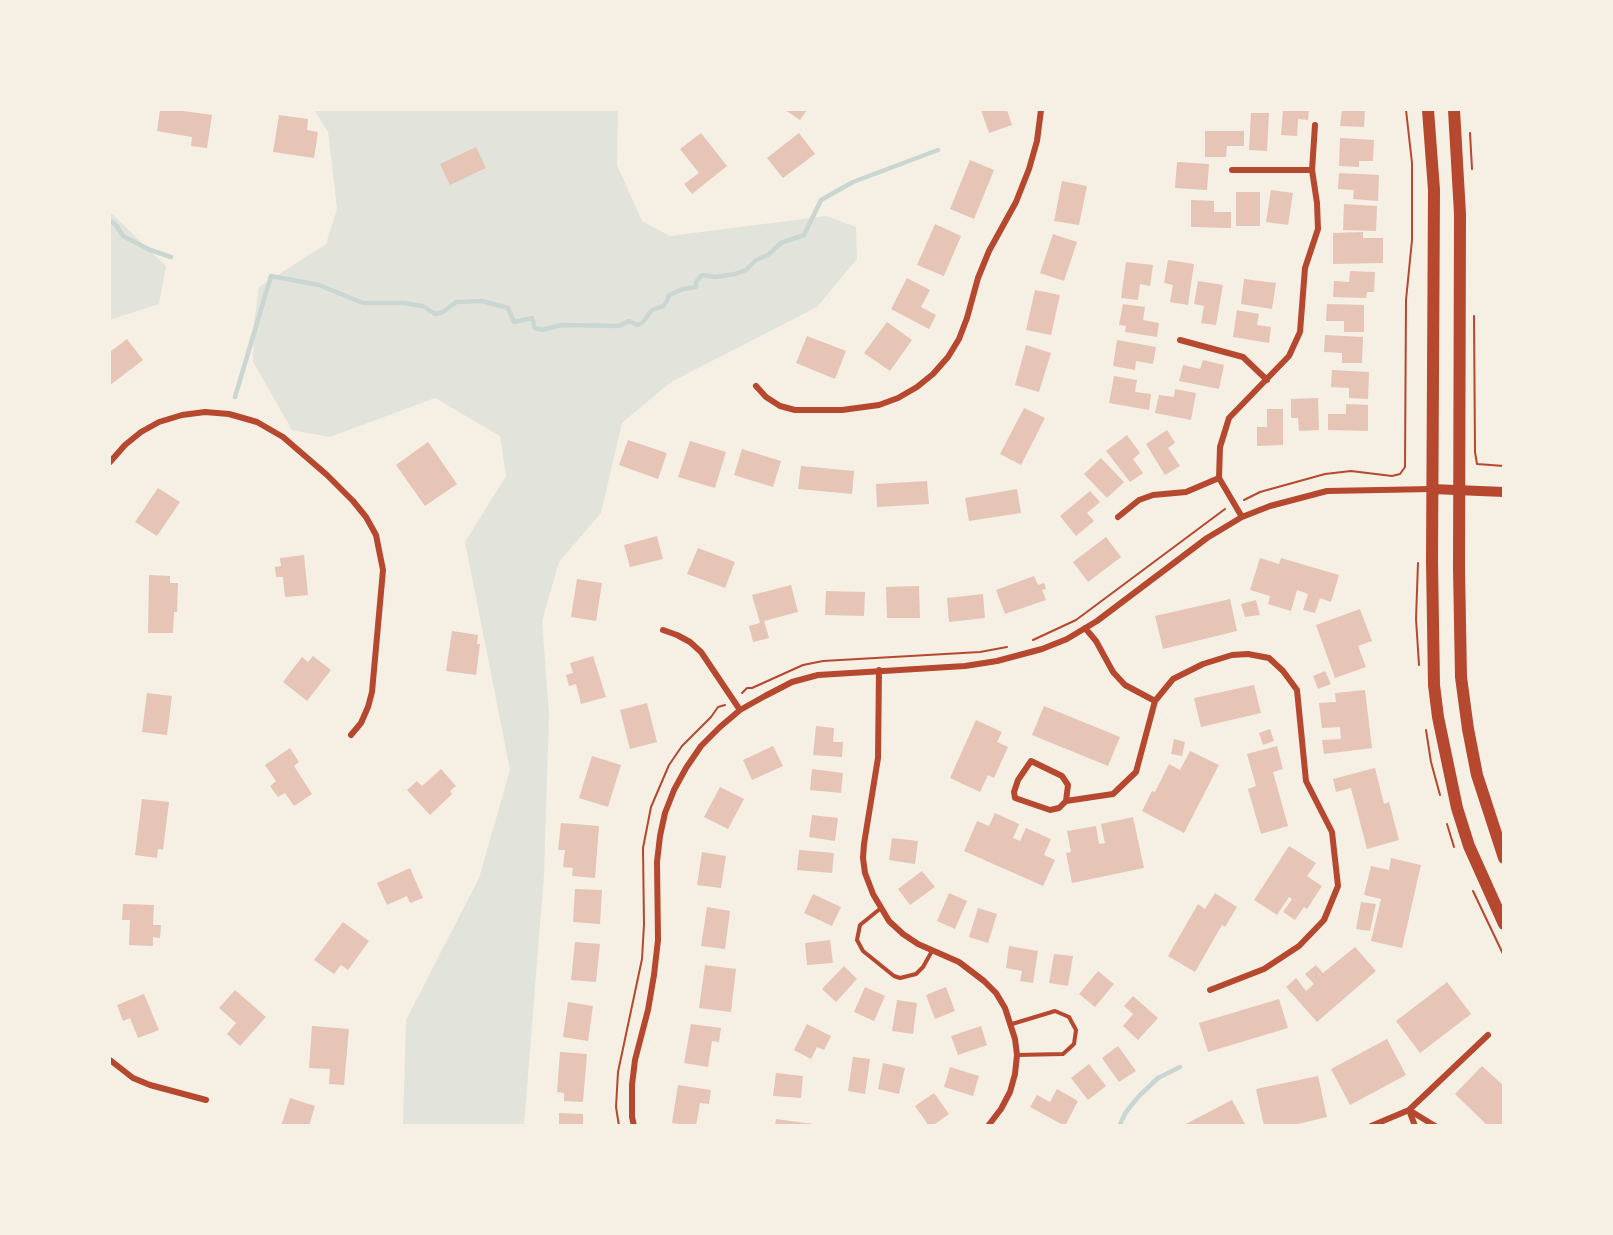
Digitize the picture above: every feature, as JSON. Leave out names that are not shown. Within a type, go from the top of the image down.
[{"type":"main road","points":[[1428,110],[1434,200],[1432,489],[1434,685],[1438,717],[1457,808],[1469,846],[1503,924]]},
{"type":"main road","points":[[1454,110],[1460,214],[1461,677],[1477,775],[1503,858]]},
{"type":"street","points":[[756,386],[773,402],[795,410],[842,410],[879,405],[898,398],[933,374],[948,357],[959,339],[985,260],[1016,202],[1037,141],[1041,110]]},
{"type":"street","points":[[1242,517],[1219,478],[1220,447],[1229,418],[1289,356],[1300,332],[1305,268],[1318,229],[1312,170],[1315,125]]},
{"type":"street","points":[[1232,170],[1312,170]]},
{"type":"street","points":[[1180,340],[1243,357],[1267,380]]},
{"type":"street","points":[[110,462],[124,445],[159,422],[182,415],[205,412],[229,414],[248,418],[283,437],[353,501],[366,517],[376,535],[383,570],[372,692],[361,723],[351,735]]},
{"type":"street","points":[[1118,517],[1139,500],[1154,495],[1185,492],[1219,478]]},
{"type":"street","points":[[634,1125],[632,1085],[635,1060],[654,975],[658,940],[657,861],[665,813],[674,790],[701,746],[740,710],[792,682],[818,675],[965,666],[997,662],[1042,649],[1067,639],[1085,628],[1207,538],[1242,517],[1299,497],[1327,491],[1432,489],[1503,492]]},
{"type":"street","points":[[1085,628],[1095,640],[1113,672],[1125,685],[1155,701]]},
{"type":"street","points":[[663,630],[690,642],[701,652],[740,710]]},
{"type":"street","points":[[1066,801],[1068,785],[1062,776],[1031,761],[1018,780],[1014,792],[1015,798],[1050,810],[1059,808],[1066,801],[1113,794],[1136,772],[1155,701],[1173,678],[1203,664],[1232,655],[1248,654],[1269,658],[1283,671],[1297,690],[1306,781],[1332,832],[1338,886],[1324,920],[1299,946],[1264,969],[1210,990]]},
{"type":"street","points":[[879,670],[878,758],[863,858],[865,873],[889,921],[918,944],[959,962],[984,981],[996,993],[1005,1008],[1012,1024],[1017,1055],[1015,1074],[1010,1092],[1001,1109],[988,1125]]},
{"type":"street","points":[[1371,1125],[1409,1110],[1488,1035]]},
{"type":"street","points":[[110,1060],[133,1078],[206,1100]]},
{"type":"street","points":[[1409,1110],[1415,1125]]},
{"type":"street","points":[[1409,1110],[1435,1125]]},
{"type":"lane","points":[[881,908],[860,925],[857,940],[863,951],[886,970],[900,978],[910,977],[923,967],[932,949]]},
{"type":"lane","points":[[1012,1024],[1055,1011],[1069,1017],[1076,1030],[1074,1044],[1063,1054],[1017,1055]]},
{"type":"path","points":[[1030,641],[1076,620],[1224,509],[1260,492],[1325,474],[1351,471],[1392,476],[1400,474],[1405,467],[1406,300],[1413,240],[1412,163],[1406,110]]},
{"type":"path","points":[[1477,464],[1503,466]]},
{"type":"path","points":[[733,699],[747,688],[752,688],[803,664],[980,652],[1012,646]]},
{"type":"shaded area","points":[[314,110],[618,110],[617,165],[642,221],[670,236],[826,216],[856,227],[857,259],[817,307],[671,382],[622,423],[601,513],[559,562],[542,621],[549,714],[544,875],[524,1125],[403,1125],[406,1020],[479,878],[510,770],[465,542],[506,476],[500,436],[435,398],[330,437],[292,430],[253,362],[254,324],[259,287],[326,244],[337,209],[328,132]]},
{"type":"shaded area","points":[[110,212],[166,266],[159,304],[110,320]]},
{"type":"building","points":[[160,110],[212,115],[207,148],[191,146],[192,137],[157,131]]},
{"type":"building","points":[[785,110],[807,110],[800,120]]},
{"type":"building","points":[[981,110],[1007,110],[1012,125],[989,133]]},
{"type":"building","points":[[1283,110],[1309,110],[1308,120],[1298,119],[1297,136],[1281,135]]},
{"type":"building","points":[[1342,110],[1365,110],[1364,127],[1340,126]]},
{"type":"building","points":[[1251,113],[1269,113],[1267,151],[1249,150]]},
{"type":"building","points":[[279,115],[308,119],[307,130],[318,132],[314,158],[273,152]]},
{"type":"building","points":[[1205,131],[1244,131],[1244,146],[1227,146],[1226,157],[1205,157]]},
{"type":"building","points":[[701,133],[727,166],[692,194],[684,184],[699,173],[680,149]]},
{"type":"building","points":[[799,133],[815,154],[783,178],[767,158]]},
{"type":"building","points":[[1340,138],[1374,140],[1373,161],[1359,161],[1359,167],[1339,166]]},
{"type":"building","points":[[476,147],[486,168],[450,185],[440,164]]},
{"type":"building","points":[[970,160],[994,170],[974,219],[950,209]]},
{"type":"building","points":[[1177,162],[1209,164],[1207,190],[1175,188]]},
{"type":"building","points":[[1339,173],[1379,175],[1378,201],[1353,199],[1354,190],[1338,189]]},
{"type":"building","points":[[1062,181],[1087,186],[1079,225],[1054,221]]},
{"type":"building","points":[[1271,190],[1293,193],[1288,225],[1266,222]]},
{"type":"building","points":[[1236,192],[1260,192],[1260,226],[1236,226]]},
{"type":"building","points":[[1191,200],[1214,201],[1214,212],[1231,212],[1231,228],[1191,227]]},
{"type":"building","points":[[1344,204],[1377,206],[1376,231],[1343,230]]},
{"type":"building","points":[[935,224],[961,236],[944,276],[917,265]]},
{"type":"building","points":[[1363,232],[1363,238],[1383,238],[1383,263],[1333,264],[1333,233]]},
{"type":"building","points":[[1053,234],[1077,242],[1064,281],[1040,273]]},
{"type":"building","points":[[1168,260],[1194,264],[1188,305],[1170,302],[1173,285],[1164,283]]},
{"type":"building","points":[[1126,262],[1153,265],[1150,286],[1140,284],[1138,300],[1121,298]]},
{"type":"building","points":[[1350,271],[1375,272],[1374,292],[1367,292],[1366,298],[1333,297],[1334,281],[1349,282]]},
{"type":"building","points":[[907,278],[930,290],[921,307],[936,315],[929,329],[891,309]]},
{"type":"building","points":[[1244,279],[1276,283],[1272,309],[1241,304]]},
{"type":"building","points":[[1198,281],[1223,285],[1216,325],[1201,323],[1204,306],[1194,304]]},
{"type":"building","points":[[1035,290],[1060,295],[1051,335],[1026,330]]},
{"type":"building","points":[[1123,304],[1145,307],[1143,320],[1159,323],[1157,337],[1125,332],[1126,326],[1119,325]]},
{"type":"building","points":[[1327,304],[1364,305],[1364,332],[1344,332],[1344,321],[1326,321]]},
{"type":"building","points":[[1237,310],[1259,314],[1257,325],[1271,327],[1269,343],[1233,337]]},
{"type":"building","points":[[887,322],[912,340],[890,371],[864,353]]},
{"type":"building","points":[[1325,335],[1363,337],[1362,363],[1342,363],[1342,353],[1324,352]]},
{"type":"building","points":[[807,336],[846,351],[835,379],[796,363]]},
{"type":"building","points":[[127,339],[143,360],[110,385],[110,352]]},
{"type":"building","points":[[1117,340],[1156,347],[1153,364],[1136,361],[1135,370],[1113,366]]},
{"type":"building","points":[[1026,345],[1051,353],[1039,392],[1015,385]]},
{"type":"building","points":[[1203,360],[1224,365],[1219,389],[1179,381],[1183,365],[1200,369]]},
{"type":"building","points":[[1332,370],[1369,372],[1368,399],[1349,398],[1349,388],[1331,387]]},
{"type":"building","points":[[1114,376],[1137,380],[1135,392],[1151,394],[1149,410],[1109,403]]},
{"type":"building","points":[[1175,389],[1196,393],[1191,420],[1155,413],[1159,395],[1174,397]]},
{"type":"building","points":[[1318,398],[1319,430],[1299,431],[1298,418],[1291,418],[1291,399]]},
{"type":"building","points":[[1346,404],[1368,405],[1368,431],[1328,430],[1328,414],[1346,414]]},
{"type":"building","points":[[1024,408],[1045,418],[1021,465],[1000,454]]},
{"type":"building","points":[[1267,409],[1283,409],[1283,445],[1257,446],[1257,427],[1267,427]]},
{"type":"building","points":[[1167,430],[1175,443],[1168,448],[1180,466],[1165,475],[1146,444]]},
{"type":"building","points":[[1127,435],[1140,453],[1133,459],[1143,473],[1130,482],[1106,451]]},
{"type":"building","points":[[628,440],[667,453],[658,479],[619,465]]},
{"type":"building","points":[[690,441],[726,452],[715,488],[678,477]]},
{"type":"building","points":[[428,442],[457,484],[425,506],[396,465]]},
{"type":"building","points":[[742,449],[781,461],[773,487],[734,475]]},
{"type":"building","points":[[1101,458],[1124,482],[1107,498],[1084,474]]},
{"type":"building","points":[[801,466],[854,471],[852,494],[798,489]]},
{"type":"building","points":[[927,481],[929,504],[877,507],[876,484]]},
{"type":"building","points":[[158,488],[180,502],[157,536],[135,522]]},
{"type":"building","points":[[1017,489],[1021,513],[969,521],[965,498]]},
{"type":"building","points":[[1090,491],[1100,502],[1087,513],[1094,521],[1076,536],[1060,516]]},
{"type":"building","points":[[657,536],[663,559],[630,567],[624,545]]},
{"type":"building","points":[[1106,537],[1121,557],[1088,582],[1073,562]]},
{"type":"building","points":[[698,548],[735,562],[725,588],[687,574]]},
{"type":"building","points":[[304,555],[308,595],[285,597],[283,577],[276,577],[275,567],[281,566],[280,558]]},
{"type":"building","points":[[1260,558],[1279,564],[1281,558],[1339,575],[1331,602],[1320,598],[1315,613],[1303,610],[1308,594],[1297,590],[1291,611],[1268,604],[1270,596],[1250,590]]},
{"type":"building","points":[[149,575],[170,576],[170,583],[178,583],[177,612],[174,612],[173,633],[148,633]]},
{"type":"building","points":[[1034,576],[1038,585],[1044,583],[1046,589],[1042,590],[1046,600],[1005,614],[996,590]]},
{"type":"building","points":[[577,579],[602,583],[596,621],[571,617]]},
{"type":"building","points":[[791,585],[798,612],[764,621],[769,638],[753,642],[749,626],[760,623],[752,595]]},
{"type":"building","points":[[919,586],[920,618],[887,618],[886,587]]},
{"type":"building","points":[[826,591],[865,592],[864,616],[825,615]]},
{"type":"building","points":[[983,594],[985,618],[949,622],[947,598]]},
{"type":"building","points":[[1230,599],[1237,631],[1163,649],[1155,616]]},
{"type":"building","points":[[1256,600],[1260,615],[1245,617],[1241,604]]},
{"type":"building","points":[[1360,609],[1372,641],[1358,646],[1366,667],[1335,678],[1316,625]]},
{"type":"building","points":[[452,631],[478,635],[477,644],[480,644],[476,675],[446,671]]},
{"type":"building","points":[[313,656],[331,670],[307,701],[283,682],[302,657],[308,662]]},
{"type":"building","points":[[593,656],[606,697],[581,704],[576,684],[569,686],[566,675],[573,673],[570,663]]},
{"type":"building","points":[[1325,671],[1331,684],[1318,689],[1313,676]]},
{"type":"building","points":[[1254,685],[1261,713],[1201,727],[1194,698]]},
{"type":"building","points":[[1365,690],[1372,748],[1324,754],[1322,740],[1341,739],[1340,727],[1322,728],[1319,703],[1336,702],[1335,693]]},
{"type":"building","points":[[147,693],[172,696],[167,735],[142,732]]},
{"type":"building","points":[[647,703],[657,742],[630,749],[620,710]]},
{"type":"building","points":[[1044,706],[1120,737],[1108,766],[1032,735]]},
{"type":"building","points":[[976,720],[1002,732],[997,742],[1008,747],[994,778],[988,775],[980,792],[950,778]]},
{"type":"building","points":[[816,726],[834,728],[833,742],[843,742],[842,757],[813,755]]},
{"type":"building","points":[[1270,729],[1274,741],[1263,745],[1259,733]]},
{"type":"building","points":[[1174,739],[1185,742],[1182,756],[1171,754]]},
{"type":"building","points":[[773,746],[783,766],[752,780],[743,760]]},
{"type":"building","points":[[1277,746],[1283,769],[1273,772],[1288,826],[1261,834],[1248,789],[1256,786],[1247,754]]},
{"type":"building","points":[[290,748],[299,762],[294,766],[312,794],[294,806],[285,793],[278,797],[270,786],[276,781],[265,765]]},
{"type":"building","points":[[1190,751],[1219,765],[1184,833],[1142,811],[1152,791],[1155,792],[1169,764],[1180,770]]},
{"type":"building","points":[[592,756],[621,765],[608,807],[579,798]]},
{"type":"building","points":[[1375,768],[1384,804],[1389,802],[1399,840],[1367,849],[1351,788],[1336,792],[1333,779]]},
{"type":"building","points":[[441,769],[456,786],[450,791],[452,794],[430,815],[407,790],[417,781],[422,786]]},
{"type":"building","points":[[812,769],[843,773],[841,793],[810,790]]},
{"type":"building","points":[[720,787],[744,799],[728,829],[704,817]]},
{"type":"building","points":[[142,799],[169,802],[163,850],[158,849],[157,858],[135,855]]},
{"type":"building","points":[[995,813],[1019,824],[1013,838],[1020,841],[1026,828],[1051,839],[1044,855],[1055,860],[1043,886],[964,851],[977,821],[989,826]]},
{"type":"building","points":[[812,815],[838,818],[835,841],[809,837]]},
{"type":"building","points":[[1133,817],[1144,868],[1072,883],[1066,853],[1071,852],[1067,831],[1096,826],[1099,844],[1105,843],[1101,824]]},
{"type":"building","points":[[561,823],[599,826],[595,878],[572,876],[573,868],[563,867],[565,850],[558,850]]},
{"type":"building","points":[[892,838],[918,841],[915,864],[889,860]]},
{"type":"building","points":[[1289,846],[1316,863],[1307,876],[1322,886],[1307,909],[1304,907],[1295,920],[1283,912],[1292,899],[1289,897],[1277,915],[1254,900]]},
{"type":"building","points":[[799,850],[834,853],[832,873],[797,870]]},
{"type":"building","points":[[702,852],[726,856],[721,888],[697,885]]},
{"type":"building","points":[[1391,858],[1421,865],[1402,948],[1371,941],[1381,899],[1364,895],[1371,866],[1389,870]]},
{"type":"building","points":[[410,868],[423,898],[410,903],[407,896],[387,905],[377,883]]},
{"type":"building","points":[[922,871],[935,887],[910,905],[898,889]]},
{"type":"building","points":[[575,889],[602,890],[600,924],[573,922]]},
{"type":"building","points":[[949,893],[967,901],[955,929],[937,921]]},
{"type":"building","points":[[1215,893],[1237,907],[1225,927],[1222,925],[1195,972],[1168,956],[1198,904],[1205,909]]},
{"type":"building","points":[[813,894],[841,907],[832,926],[804,913]]},
{"type":"building","points":[[1361,902],[1376,904],[1370,931],[1356,929]]},
{"type":"building","points":[[123,904],[154,905],[153,925],[161,925],[160,938],[153,937],[153,946],[129,945],[130,920],[122,920]]},
{"type":"building","points":[[707,907],[730,911],[725,949],[701,946]]},
{"type":"building","points":[[978,908],[997,914],[988,943],[969,937]]},
{"type":"building","points":[[343,922],[369,941],[348,970],[341,965],[334,974],[314,960]]},
{"type":"building","points":[[830,940],[833,963],[807,965],[805,943]]},
{"type":"building","points":[[575,942],[600,944],[596,982],[571,980]]},
{"type":"building","points":[[1009,946],[1038,951],[1033,983],[1020,981],[1022,971],[1006,968]]},
{"type":"building","points":[[1355,947],[1376,971],[1317,1022],[1286,987],[1296,978],[1306,991],[1314,984],[1305,974],[1316,965],[1323,973]]},
{"type":"building","points":[[1054,954],[1073,956],[1068,986],[1049,983]]},
{"type":"building","points":[[705,965],[736,969],[731,1012],[699,1008]]},
{"type":"building","points":[[844,966],[857,979],[836,1002],[822,989]]},
{"type":"building","points":[[1098,971],[1114,984],[1095,1007],[1079,994]]},
{"type":"building","points":[[1447,982],[1471,1014],[1420,1053],[1396,1021]]},
{"type":"building","points":[[865,987],[885,996],[874,1021],[854,1012]]},
{"type":"building","points":[[946,987],[955,1011],[935,1019],[926,995]]},
{"type":"building","points":[[235,990],[266,1017],[240,1046],[227,1034],[236,1023],[219,1008]]},
{"type":"building","points":[[144,994],[159,1030],[138,1038],[130,1018],[123,1021],[117,1005]]},
{"type":"building","points":[[1133,996],[1158,1018],[1138,1040],[1123,1026],[1133,1014],[1124,1006]]},
{"type":"building","points":[[1279,999],[1288,1028],[1208,1052],[1199,1023]]},
{"type":"building","points":[[897,1000],[917,1003],[913,1034],[892,1031]]},
{"type":"building","points":[[568,1002],[593,1006],[588,1041],[563,1037]]},
{"type":"building","points":[[691,1024],[721,1028],[719,1042],[712,1041],[708,1067],[684,1063]]},
{"type":"building","points":[[807,1024],[831,1036],[824,1050],[817,1047],[811,1059],[794,1050]]},
{"type":"building","points":[[312,1026],[349,1029],[344,1085],[329,1084],[330,1069],[309,1068]]},
{"type":"building","points":[[981,1026],[987,1045],[958,1055],[951,1036]]},
{"type":"building","points":[[1387,1039],[1406,1075],[1350,1105],[1331,1069]]},
{"type":"building","points":[[1118,1046],[1136,1071],[1119,1082],[1102,1058]]},
{"type":"building","points":[[560,1052],[587,1054],[583,1102],[564,1101],[564,1093],[557,1092]]},
{"type":"building","points":[[853,1057],[870,1059],[865,1094],[848,1091]]},
{"type":"building","points":[[883,1063],[905,1068],[899,1094],[878,1089]]},
{"type":"building","points":[[1089,1064],[1106,1086],[1088,1100],[1071,1078]]},
{"type":"building","points":[[1482,1066],[1504,1086],[1504,1126],[1488,1126],[1455,1094]]},
{"type":"building","points":[[950,1067],[979,1076],[973,1096],[944,1087]]},
{"type":"building","points":[[776,1073],[803,1076],[801,1098],[773,1096]]},
{"type":"building","points":[[1318,1076],[1327,1117],[1289,1126],[1264,1126],[1256,1089]]},
{"type":"building","points":[[678,1085],[711,1090],[709,1104],[700,1103],[696,1126],[672,1123]]},
{"type":"building","points":[[1057,1089],[1078,1101],[1065,1126],[1030,1107],[1037,1095],[1050,1102]]},
{"type":"building","points":[[934,1093],[949,1114],[929,1126],[915,1106]]},
{"type":"building","points":[[290,1098],[315,1106],[309,1126],[281,1126]]},
{"type":"building","points":[[1232,1100],[1246,1126],[1182,1126]]},
{"type":"building","points":[[559,1113],[583,1114],[583,1126],[559,1126]]},
{"type":"building","points":[[776,1119],[813,1124],[813,1126],[775,1126]]},
{"type":"waterway","points":[[235,397],[271,276],[319,285],[363,303],[403,303],[423,306],[435,314],[443,312],[456,302],[482,301],[508,308],[514,322],[532,318],[535,328],[542,330],[561,325],[619,326],[629,321],[637,325],[642,323],[652,310],[663,306],[669,295],[696,287],[696,282],[702,275],[715,277],[746,270],[756,260],[768,255],[781,243],[804,235],[821,200],[853,182],[938,150]]},
{"type":"waterway","points":[[110,221],[116,225],[123,236],[150,250],[171,257]]},
{"type":"waterway","points":[[1119,1126],[1126,1112],[1139,1096],[1158,1078],[1180,1067]]}]
